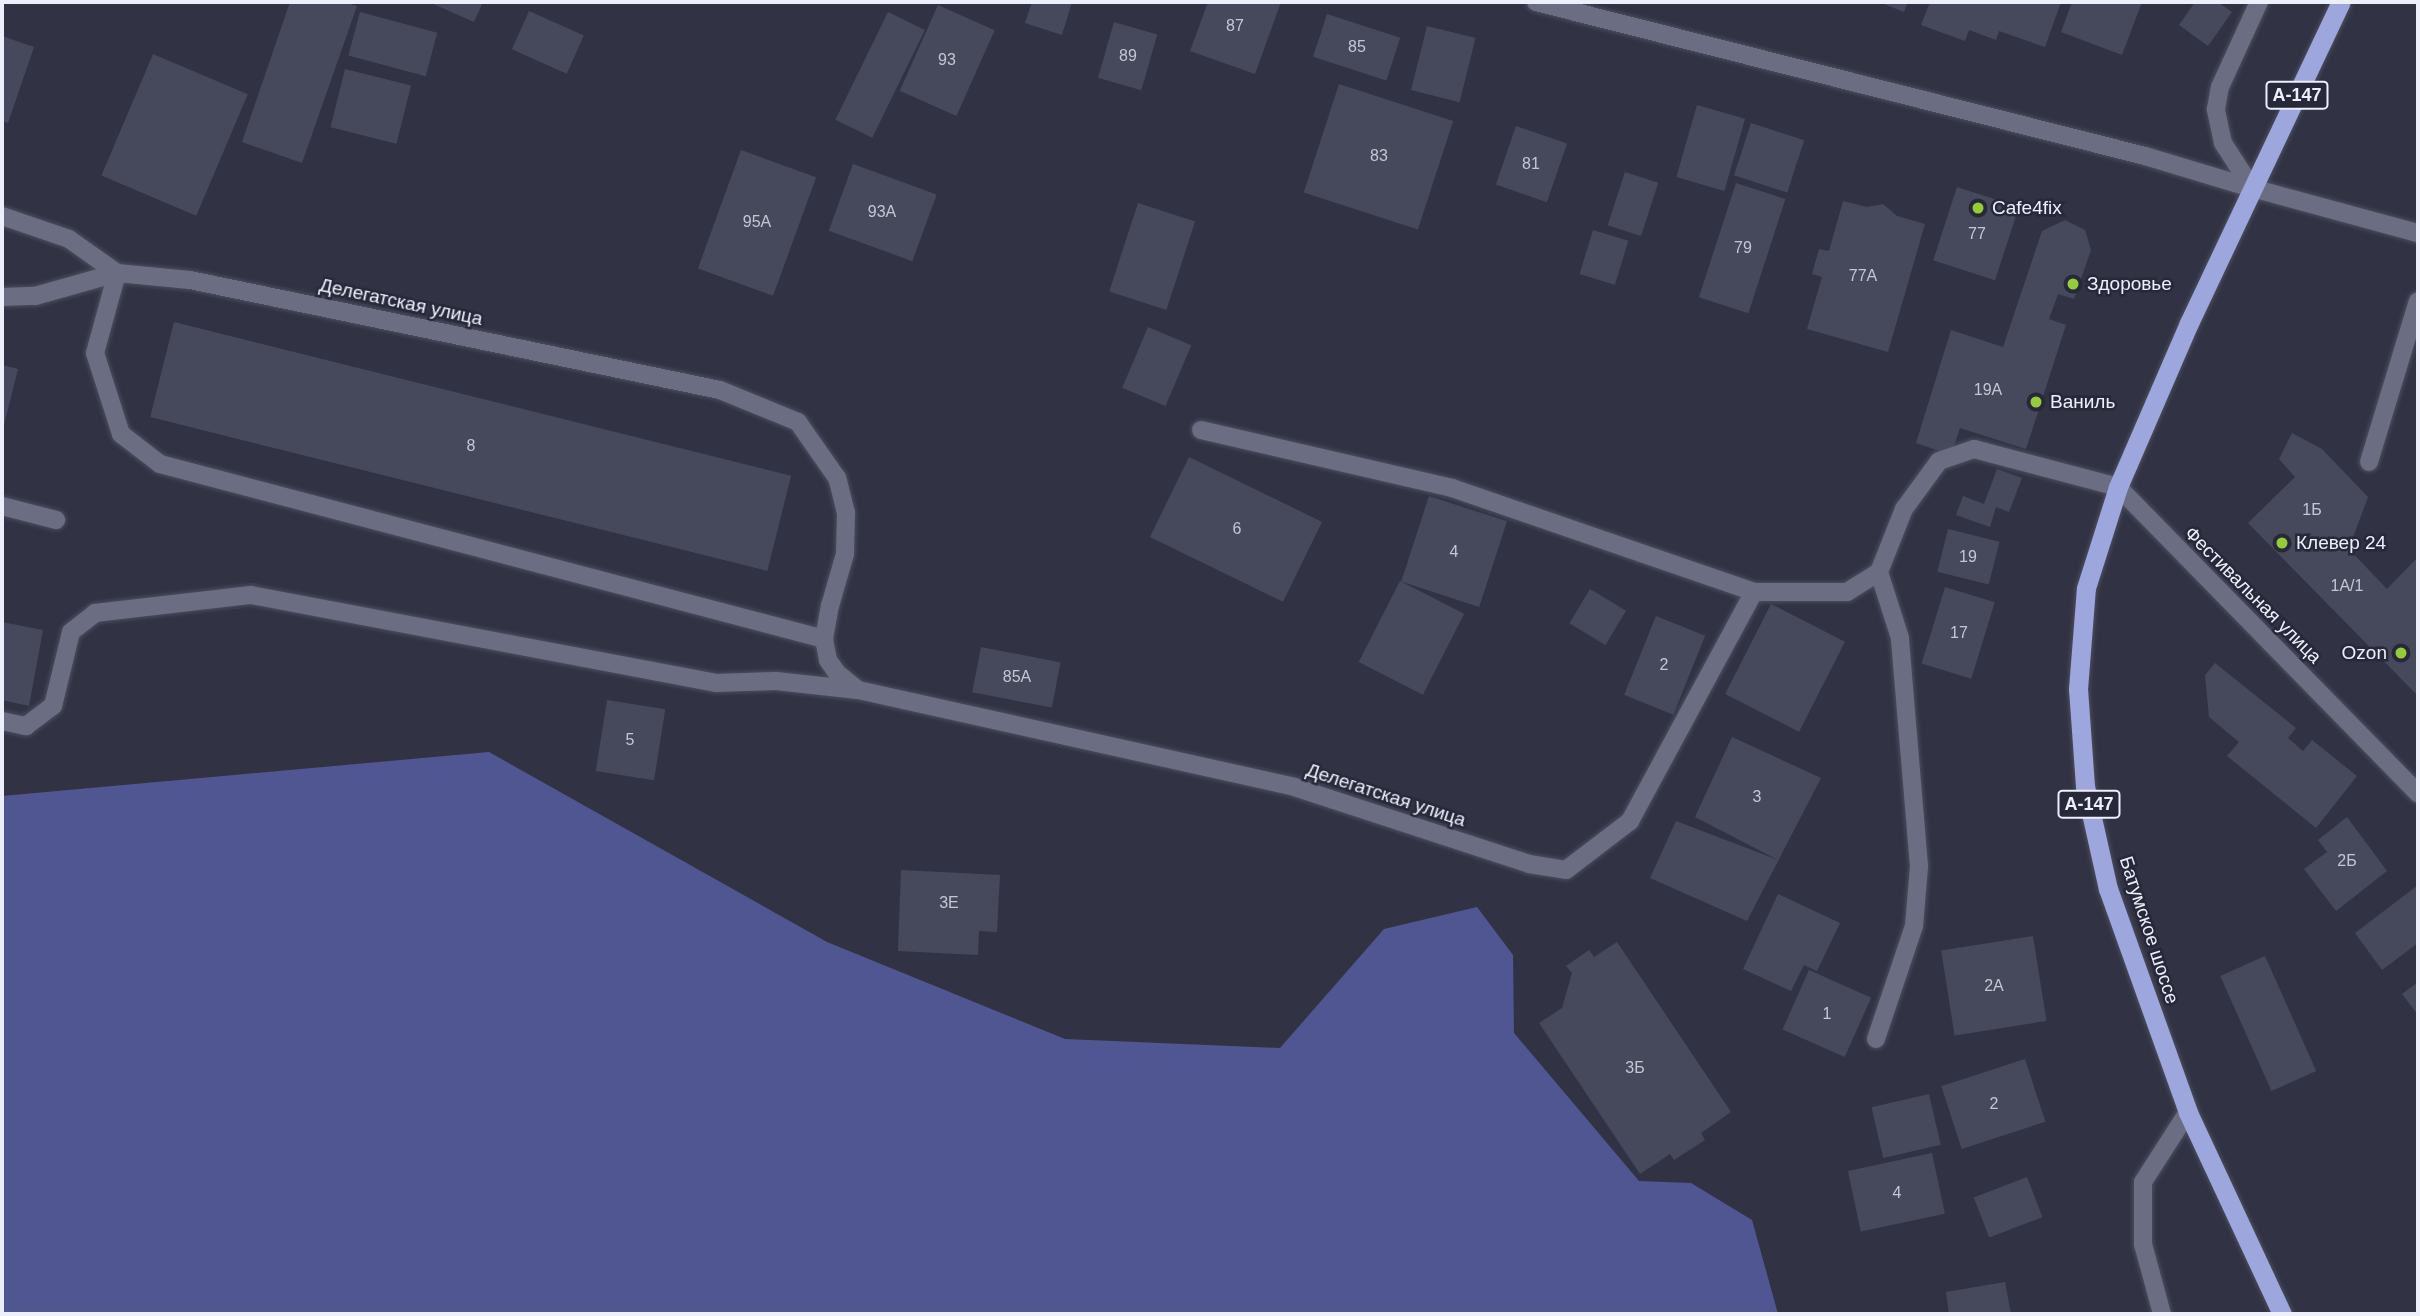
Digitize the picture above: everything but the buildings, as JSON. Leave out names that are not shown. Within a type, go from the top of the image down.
[{"type":"highway","name":"Батумское шоссе","points":[[2283,1314],[2188,1112],[2108,889],[2085,786],[2078,689],[2085,588],[2118,487],[2252,188],[2341,2]]},
{"type":"street","points":[[1536,2],[2132,153],[2418,233]]},
{"type":"street","points":[[2252,188],[2223,143],[2216,109],[2220,87],[2259,2]]},
{"type":"street","name":"Делегатская улица","points":[[2,216],[69,239],[117,272],[190,280],[720,390],[798,422],[837,478],[846,513],[845,554],[824,639]]},
{"type":"street","points":[[2,297],[35,296],[117,272]]},
{"type":"street","points":[[117,272],[95,353],[121,434],[160,464],[824,639],[828,660],[837,673],[858,690]]},
{"type":"street","points":[[2370,462],[2418,301]]},
{"type":"street","points":[[1201,430],[1452,488],[1754,592],[1847,592],[1879,572],[1904,509],[1939,461],[1974,449],[2118,487]]},
{"type":"street","name":"Фестивальная улица","points":[[2118,487],[2418,793]]},
{"type":"street","points":[[2,506],[55,520]]},
{"type":"street","points":[[1876,1039],[1914,926],[1919,866],[1900,638],[1879,572]]},
{"type":"street","name":"Делегатская улица","points":[[858,690],[1294,787],[1529,864],[1566,870],[1630,821],[1754,592]]},
{"type":"street","points":[[2,721],[26,726],[53,706],[71,632],[95,613],[251,595],[716,683],[776,681],[858,690]]},
{"type":"street","points":[[2162,1314],[2143,1244],[2143,1182],[2188,1112]]},
{"type":"shaded area","points":[[489,752],[827,942],[1065,1039],[1280,1048],[1384,929],[1477,907],[1513,955],[1514,1033],[1639,1181],[1691,1183],[1752,1220],[1778,1314],[2,1314],[2,796]]},
{"type":"place","name":"Cafe4fix","points":[[1978,208]]},
{"type":"place","name":"Здоровье","points":[[2073,284]]},
{"type":"place","name":"Ваниль","points":[[2036,402]]},
{"type":"place","name":"Клевер 24","points":[[2282,543]]},
{"type":"place","name":"Ozon","points":[[2401,653]]}]
